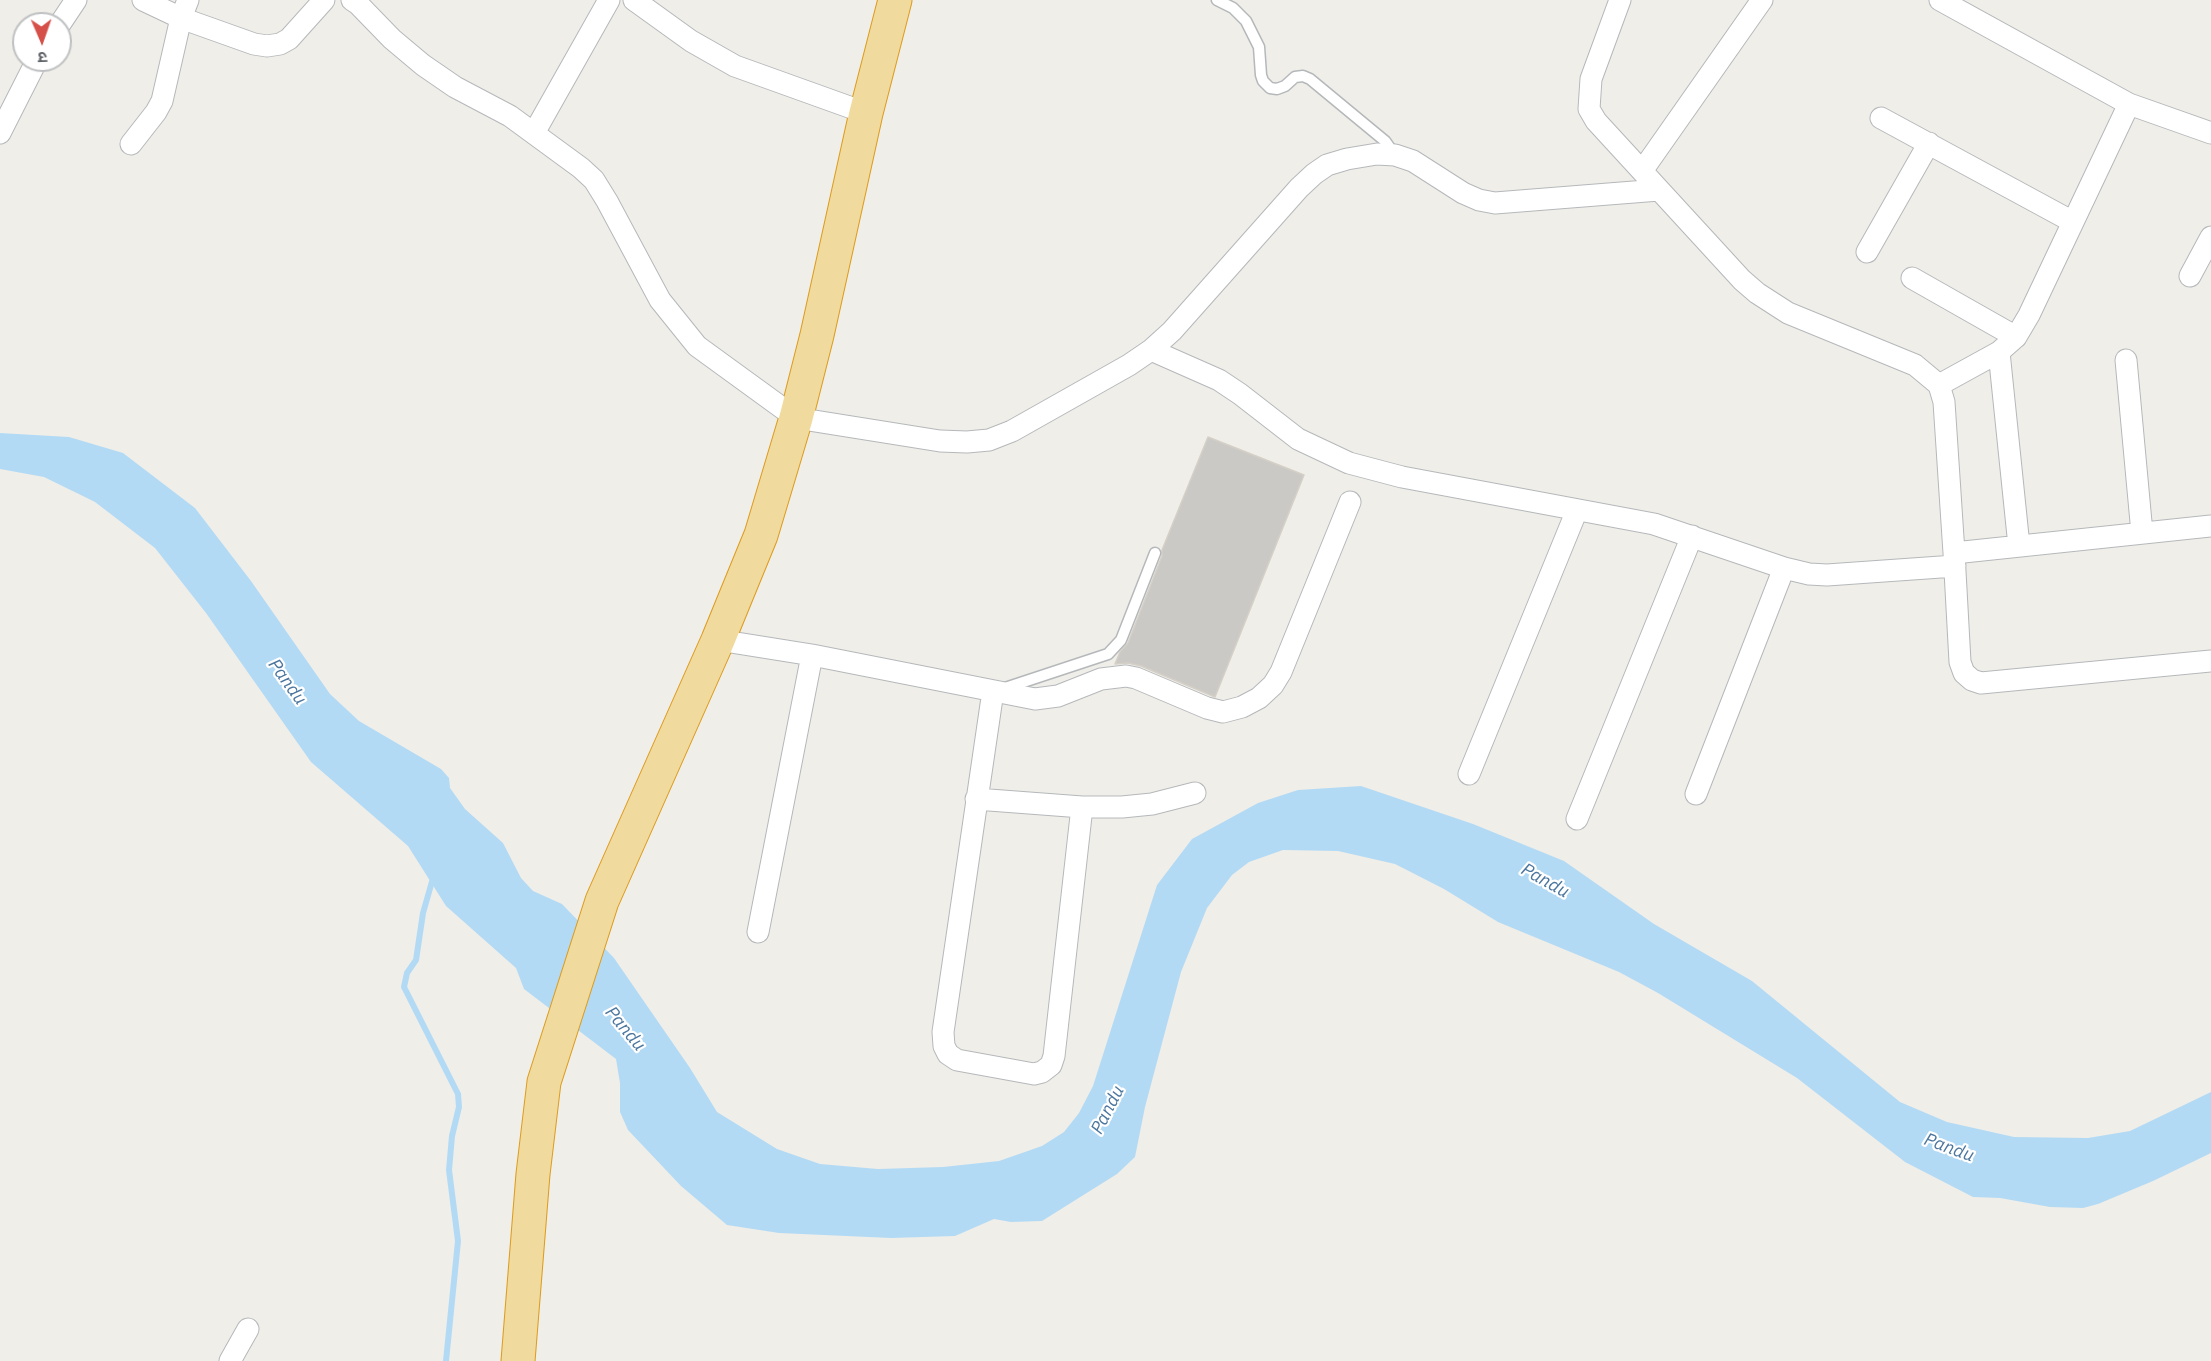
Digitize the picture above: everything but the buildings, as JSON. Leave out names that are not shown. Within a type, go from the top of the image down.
[{"type":"highway","points":[[518,1361],[533,1174],[544,1082],[602,901],[718,640],[761,535],[796,418],[817,335],[866,113],[895,0]]},
{"type":"street","points":[[143,0],[185,9],[254,44],[267,46],[280,44],[289,39],[324,0]]},
{"type":"street","points":[[352,0],[423,65],[455,87],[510,116],[594,180],[660,300],[697,346],[796,418],[939,441],[989,440],[1012,431],[1129,365],[1151,350],[1172,331],[1314,174],[1327,165],[1377,154],[1395,155],[1413,161],[1463,193],[1479,200],[1496,203],[1659,190]]},
{"type":"street","points":[[534,133],[609,0]]},
{"type":"street","points":[[634,0],[691,41],[735,66],[866,113]]},
{"type":"street","points":[[1620,0],[1591,79],[1589,109],[1596,121],[1742,280],[1772,305],[1915,365],[1939,385],[1944,402],[1960,662],[1964,673],[1972,680],[1981,683],[2211,661]]},
{"type":"street","points":[[1642,171],[1762,0]]},
{"type":"street","points":[[1940,0],[2129,104],[2211,133]]},
{"type":"street","points":[[131,144],[162,101],[185,9]]},
{"type":"street","points":[[0,133],[31,72]]},
{"type":"street","points":[[1939,385],[1999,352],[2016,337],[2029,315],[2129,104]]},
{"type":"street","points":[[1881,118],[2073,222]]},
{"type":"street","points":[[1867,252],[1929,143]]},
{"type":"street","points":[[2190,276],[2211,237]]},
{"type":"street","points":[[1912,278],[2016,337]]},
{"type":"street","points":[[1151,350],[1219,380],[1298,439],[1349,463],[1402,477],[1654,524],[1784,568],[1809,574],[1827,575],[1954,559],[2019,546],[2211,526]]},
{"type":"street","points":[[1999,352],[2019,546]]},
{"type":"street","points":[[2126,360],[2142,533]]},
{"type":"street","points":[[718,640],[812,655],[1035,699],[1048,699],[1101,679],[1126,676],[1136,678],[1207,708],[1223,712],[1242,707],[1259,698],[1273,685],[1281,672],[1350,502]]},
{"type":"street","points":[[1469,774],[1577,510]]},
{"type":"street","points":[[1577,819],[1692,536]]},
{"type":"street","points":[[1696,794],[1784,568]]},
{"type":"street","points":[[758,932],[812,655]]},
{"type":"street","points":[[993,691],[943,1032],[944,1046],[948,1054],[957,1060],[1034,1074],[1042,1072],[1051,1065],[1054,1056],[1082,807]]},
{"type":"street","points":[[976,799],[1082,807],[1122,807],[1152,804],[1195,794]]},
{"type":"street","points":[[230,1361],[248,1329]]},
{"type":"lane","points":[[1217,0],[1233,8],[1246,21],[1259,47],[1263,81],[1270,88],[1278,89],[1295,77],[1303,76],[1385,141],[1395,155]]},
{"type":"lane","points":[[993,691],[1108,654],[1121,640],[1155,553]]},
{"type":"water","name":"Pandu","points":[[0,433],[69,437],[123,453],[195,508],[251,581],[330,694],[359,721],[441,769],[449,778],[450,788],[465,809],[503,843],[521,878],[533,891],[562,904],[614,958],[690,1068],[717,1112],[777,1149],[820,1164],[878,1169],[943,1167],[999,1161],[1042,1146],[1064,1132],[1079,1113],[1093,1086],[1157,885],[1192,839],[1258,803],[1298,790],[1361,786],[1473,824],[1564,861],[1654,924],[1752,981],[1900,1102],[1947,1122],[2014,1137],[2088,1138],[2130,1131],[2211,1092],[2211,1153],[2153,1181],[2083,1208],[2050,1207],[2000,1198],[1973,1197],[1905,1162],[1797,1078],[1658,993],[1619,972],[1498,922],[1444,889],[1395,864],[1338,851],[1283,850],[1249,862],[1232,875],[1207,908],[1181,972],[1145,1107],[1135,1157],[1117,1174],[1042,1221],[1011,1222],[994,1219],[955,1236],[891,1238],[779,1233],[727,1225],[681,1186],[628,1130],[620,1112],[620,1083],[616,1059],[524,989],[516,968],[446,906],[408,846],[311,762],[206,613],[155,548],[95,502],[44,477],[0,469]]},
{"type":"waterway","points":[[433,878],[423,913],[416,960],[407,973],[404,987],[458,1094],[459,1107],[452,1136],[449,1170],[458,1241],[446,1361]]}]
